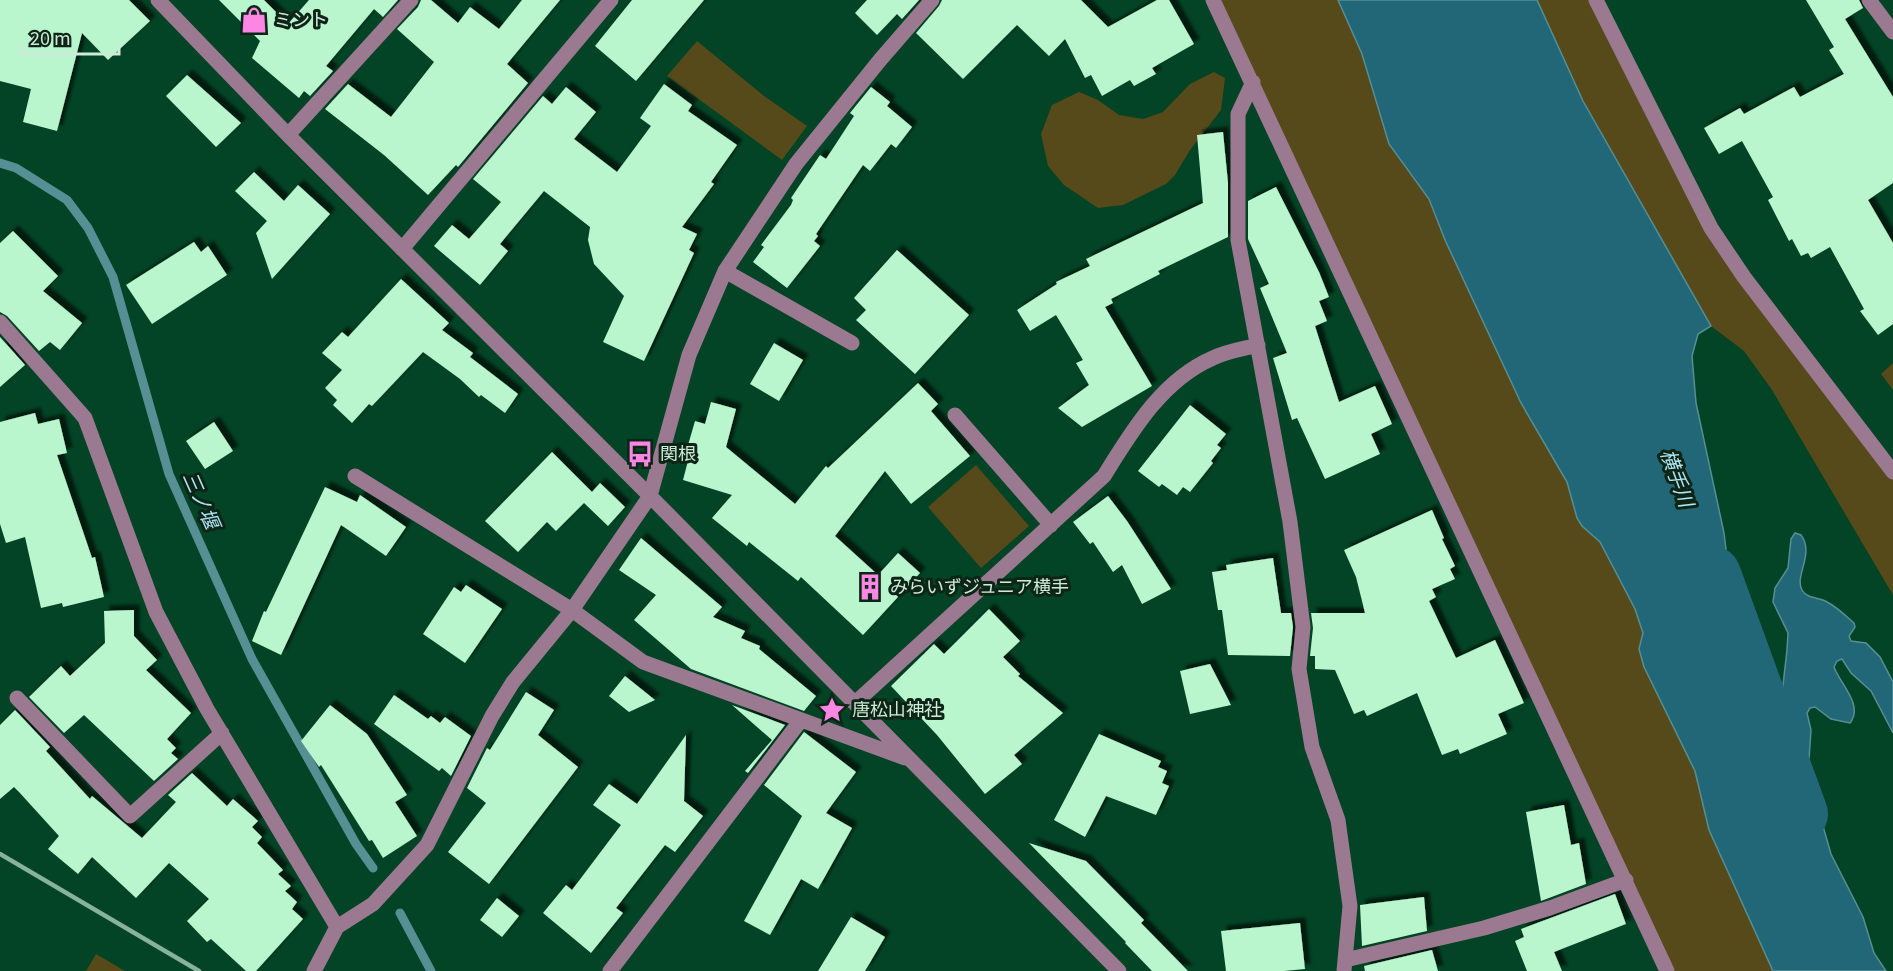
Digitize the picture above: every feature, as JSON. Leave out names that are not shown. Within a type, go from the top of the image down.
[{"type":"street","points":[[158,0],[288,135],[650,496],[1119,971]]},
{"type":"street","points":[[288,135],[411,0]]},
{"type":"street","points":[[402,249],[611,0]]},
{"type":"street","points":[[314,971],[337,927],[373,904],[427,845],[492,716],[513,682],[572,610],[650,496],[689,355],[725,271],[796,164],[880,60],[933,0]]},
{"type":"street","points":[[1213,0],[1667,971]]},
{"type":"street","points":[[1596,0],[1711,228],[1744,277],[1893,472]]},
{"type":"street","points":[[1869,0],[1893,32]]},
{"type":"street","points":[[1252,82],[1238,114],[1238,240],[1290,522],[1303,627],[1299,669],[1312,747],[1338,820],[1350,906],[1345,965],[1484,928],[1550,908],[1626,880]]},
{"type":"street","points":[[725,271],[852,343]]},
{"type":"street","points":[[0,322],[85,418],[156,612],[222,734],[337,927]]},
{"type":"street","points":[[855,703],[1104,477],[1132,432],[1158,397],[1185,375],[1213,358],[1258,345]]},
{"type":"street","points":[[955,415],[1051,525]]},
{"type":"street","points":[[355,476],[572,610],[643,662],[911,760]]},
{"type":"street","points":[[17,698],[130,816],[222,734]]},
{"type":"street","points":[[610,971],[801,720]]},
{"type":"shaded area","points":[[1213,0],[1338,0],[1362,54],[1389,144],[1429,199],[1445,240],[1521,403],[1567,482],[1577,518],[1582,526],[1600,542],[1635,609],[1643,634],[1639,649],[1695,771],[1709,830],[1773,971],[1667,971]]},
{"type":"shaded area","points":[[1537,0],[1596,0],[1711,228],[1893,471],[1893,595],[1772,390],[1744,351],[1711,326],[1583,101]]},
{"type":"shaded area","points":[[697,41],[764,96],[807,126],[782,160],[667,76]]},
{"type":"shaded area","points":[[1214,72],[1225,78],[1221,110],[1190,150],[1175,175],[1166,184],[1123,205],[1098,208],[1064,185],[1048,166],[1041,134],[1052,105],[1079,92],[1098,100],[1119,115],[1143,119],[1163,112],[1190,84]]},
{"type":"shaded area","points":[[1893,363],[1893,390],[1881,374]]},
{"type":"shaded area","points":[[976,465],[1029,526],[981,568],[928,507]]},
{"type":"shaded area","points":[[96,954],[125,971],[86,971]]},
{"type":"water","points":[[1338,0],[1537,0],[1583,101],[1711,326],[1698,334],[1692,356],[1696,403],[1724,533],[1751,724],[1758,741],[1766,744],[1778,729],[1788,633],[1773,602],[1775,588],[1788,568],[1791,539],[1795,533],[1801,535],[1806,550],[1800,578],[1802,590],[1807,595],[1831,604],[1854,623],[1855,627],[1849,636],[1851,641],[1866,643],[1880,657],[1893,682],[1893,733],[1871,691],[1851,673],[1842,659],[1837,661],[1834,667],[1853,702],[1854,716],[1850,723],[1831,719],[1815,707],[1810,708],[1807,713],[1811,730],[1808,774],[1831,854],[1863,917],[1874,953],[1886,971],[1773,971],[1709,830],[1695,771],[1644,667],[1639,649],[1643,633],[1635,609],[1600,542],[1582,526],[1577,518],[1567,482],[1521,403],[1445,240],[1429,199],[1389,144],[1362,54]]},
{"type":"building","points":[[0,0],[129,0],[150,21],[108,60],[82,33],[57,131],[23,122],[31,89],[0,81]]},
{"type":"building","points":[[219,0],[264,0],[288,24],[309,0],[398,0],[383,17],[374,9],[326,66],[333,71],[310,96],[304,91],[299,98],[252,58],[260,41]]},
{"type":"building","points":[[421,0],[431,0],[458,23],[470,7],[499,29],[522,0],[560,0],[507,64],[528,83],[458,167],[456,165],[428,195],[384,155],[325,109],[348,84],[391,117],[434,62],[397,29],[418,7]]},
{"type":"building","points":[[632,0],[704,0],[636,81],[595,46]]},
{"type":"building","points":[[867,0],[919,0],[902,19],[897,14],[877,35],[855,13]]},
{"type":"building","points":[[942,0],[1081,0],[1108,27],[1157,0],[1169,0],[1194,44],[1152,68],[1156,74],[1134,86],[1130,80],[1102,96],[1091,75],[1085,78],[1065,39],[1049,56],[1017,25],[963,79],[916,33]]},
{"type":"building","points":[[1806,0],[1859,0],[1863,8],[1845,19],[1893,97],[1893,183],[1868,200],[1893,243],[1893,324],[1878,335],[1860,311],[1864,309],[1830,247],[1811,258],[1808,253],[1801,256],[1792,239],[1789,241],[1768,200],[1773,197],[1742,141],[1719,154],[1704,128],[1740,108],[1744,114],[1794,87],[1800,97],[1844,74],[1829,50],[1834,47]]},
{"type":"building","points":[[187,75],[241,123],[216,147],[166,96]]},
{"type":"building","points":[[664,84],[692,105],[688,111],[737,145],[711,182],[714,184],[682,227],[697,234],[689,250],[694,253],[644,361],[603,342],[624,296],[594,264],[588,240],[590,227],[544,191],[500,244],[508,251],[480,285],[434,246],[452,225],[469,239],[501,202],[473,179],[543,96],[552,104],[566,87],[596,112],[574,139],[617,172],[651,126],[640,118]]},
{"type":"building","points":[[871,87],[890,102],[887,106],[912,127],[896,148],[891,144],[870,171],[863,165],[816,234],[818,236],[814,241],[820,246],[787,288],[753,262],[764,247],[761,245],[791,205],[793,200],[791,198],[820,155],[826,159],[854,116],[850,113]]},
{"type":"building","points":[[1223,132],[1228,183],[1228,237],[1158,271],[1160,274],[1111,299],[1113,303],[1105,307],[1152,386],[1082,427],[1058,408],[1089,385],[1076,363],[1083,360],[1056,315],[1030,331],[1017,310],[1057,284],[1056,282],[1090,266],[1086,259],[1203,203],[1197,135]]},
{"type":"building","points":[[254,172],[284,201],[298,185],[330,214],[272,279],[256,233],[267,221],[235,191]]},
{"type":"building","points":[[1276,187],[1319,272],[1329,297],[1319,301],[1327,321],[1315,326],[1339,402],[1375,386],[1392,424],[1371,434],[1380,454],[1325,479],[1297,418],[1292,420],[1273,358],[1287,353],[1260,288],[1269,284],[1248,239],[1248,201]]},
{"type":"building","points":[[13,231],[58,276],[43,291],[82,323],[60,350],[50,342],[39,351],[7,316],[0,312],[0,243]]},
{"type":"building","points":[[194,242],[201,252],[208,246],[227,275],[152,324],[126,285]]},
{"type":"building","points":[[897,250],[969,315],[915,374],[856,320],[866,310],[854,298]]},
{"type":"building","points":[[401,279],[449,323],[442,330],[473,353],[470,357],[518,394],[505,413],[481,395],[479,397],[460,379],[423,352],[372,406],[369,404],[352,423],[333,405],[337,400],[325,388],[342,370],[322,353],[342,332],[348,337]]},
{"type":"building","points":[[0,337],[25,365],[0,387]]},
{"type":"building","points":[[774,343],[803,360],[779,401],[750,384]]},
{"type":"building","points":[[918,383],[938,404],[931,411],[970,456],[911,504],[885,471],[835,536],[878,575],[898,553],[920,573],[863,635],[801,577],[798,581],[749,542],[747,546],[712,518],[732,495],[683,480],[690,453],[686,452],[695,421],[705,424],[711,402],[736,409],[726,447],[795,504],[826,466],[828,468]]},
{"type":"building","points":[[1190,405],[1226,434],[1217,445],[1221,448],[1211,461],[1213,463],[1190,492],[1183,487],[1177,495],[1162,484],[1159,487],[1138,471]]},
{"type":"building","points":[[35,413],[38,424],[59,419],[67,453],[57,455],[92,558],[95,557],[104,597],[63,607],[62,603],[41,608],[25,537],[6,543],[0,524],[0,422]]},
{"type":"building","points":[[214,422],[233,451],[205,469],[186,441]]},
{"type":"building","points":[[552,452],[592,492],[600,483],[625,507],[608,526],[584,503],[556,531],[547,522],[518,552],[485,521]]},
{"type":"building","points":[[325,487],[357,502],[360,495],[406,527],[386,556],[341,525],[281,655],[252,641],[264,611],[266,612]]},
{"type":"building","points":[[1108,496],[1171,589],[1142,604],[1122,565],[1113,572],[1093,542],[1090,544],[1073,522]]},
{"type":"building","points":[[1432,510],[1455,566],[1450,569],[1455,579],[1432,589],[1436,597],[1429,601],[1456,658],[1495,640],[1524,703],[1498,714],[1507,734],[1460,754],[1458,749],[1442,755],[1417,693],[1367,716],[1364,710],[1354,714],[1335,670],[1315,669],[1315,656],[1310,656],[1313,628],[1311,613],[1365,613],[1356,577],[1344,550]]},
{"type":"building","points":[[641,538],[722,607],[713,617],[745,631],[741,638],[760,646],[759,649],[816,696],[804,711],[691,669],[634,620],[656,595],[619,570]]},
{"type":"building","points":[[1273,558],[1281,613],[1291,613],[1293,627],[1290,656],[1228,655],[1222,610],[1218,610],[1212,572],[1227,570],[1226,565]]},
{"type":"building","points":[[466,585],[502,609],[465,663],[423,634],[454,587],[461,592]]},
{"type":"building","points":[[989,609],[1020,641],[1003,657],[1020,674],[1018,676],[1063,713],[1014,755],[1022,764],[985,794],[937,735],[891,686],[934,644],[944,654]]},
{"type":"building","points":[[134,610],[134,636],[157,660],[146,670],[191,713],[167,739],[176,748],[171,753],[178,759],[154,781],[84,715],[64,733],[29,697],[61,666],[70,676],[105,643],[104,611]]},
{"type":"building","points":[[1210,664],[1231,705],[1190,714],[1180,671]]},
{"type":"building","points":[[625,676],[655,700],[629,712],[609,696]]},
{"type":"building","points":[[526,692],[554,710],[538,735],[578,767],[489,884],[448,852],[486,803],[467,788],[487,748],[490,750]]},
{"type":"building","points":[[394,695],[428,719],[431,716],[440,723],[445,717],[471,736],[451,776],[442,768],[439,771],[374,724]]},
{"type":"building","points":[[330,705],[367,734],[407,795],[395,802],[417,836],[383,858],[372,840],[369,841],[321,765],[319,767],[301,741]]},
{"type":"building","points":[[732,705],[785,725],[748,773],[745,771],[772,740]]},
{"type":"building","points":[[15,710],[50,747],[46,751],[90,799],[92,796],[142,838],[176,802],[168,795],[192,773],[227,806],[233,799],[258,821],[252,827],[262,837],[257,843],[283,870],[278,874],[291,886],[285,891],[297,902],[292,909],[303,919],[256,971],[246,971],[211,939],[207,942],[187,921],[209,899],[169,863],[136,898],[92,857],[78,874],[48,849],[59,836],[14,787],[0,799],[0,725]]},
{"type":"building","points":[[804,732],[856,772],[826,813],[852,828],[818,889],[801,879],[770,935],[744,921],[802,816],[764,785]]},
{"type":"building","points":[[1099,734],[1161,761],[1158,767],[1167,771],[1162,783],[1169,786],[1156,815],[1106,796],[1085,837],[1054,820]]},
{"type":"building","points":[[686,735],[684,801],[703,816],[675,852],[665,845],[616,908],[623,913],[591,953],[543,913],[566,885],[572,890],[621,825],[593,805],[609,784],[637,804]]},
{"type":"building","points":[[1564,805],[1571,845],[1579,843],[1586,884],[1541,901],[1526,812]]},
{"type":"building","points":[[1029,843],[1086,861],[1144,920],[1141,923],[1188,971],[1152,971]]},
{"type":"building","points":[[1615,894],[1626,924],[1554,952],[1562,971],[1527,971],[1515,941],[1524,937],[1521,929]]},
{"type":"building","points":[[1424,897],[1427,931],[1362,946],[1360,905]]},
{"type":"building","points":[[497,898],[519,916],[502,937],[480,920]]},
{"type":"building","points":[[851,917],[885,937],[865,971],[818,971]]},
{"type":"building","points":[[1300,923],[1305,969],[1226,971],[1221,931]]},
{"type":"building","points":[[1432,950],[1438,971],[1365,971],[1364,966]]},
{"type":"waterway","name":"三ノ堰","points":[[0,163],[16,168],[67,200],[88,228],[113,277],[169,474],[252,659],[356,844],[373,868]]},
{"type":"waterway","name":"横手川","points":[[1712,575],[1799,814]]},
{"type":"waterway","name":"三ノ堰","points":[[400,913],[431,971]]},
{"type":"railway","points":[[0,854],[199,971]]},
{"type":"place","name":"ミント","points":[[254,20]]},
{"type":"place","name":"関根","points":[[640,454]]},
{"type":"place","name":"みらいずジュニア横手","points":[[870,587]]},
{"type":"place","name":"唐松山神社","points":[[832,710]]}]
